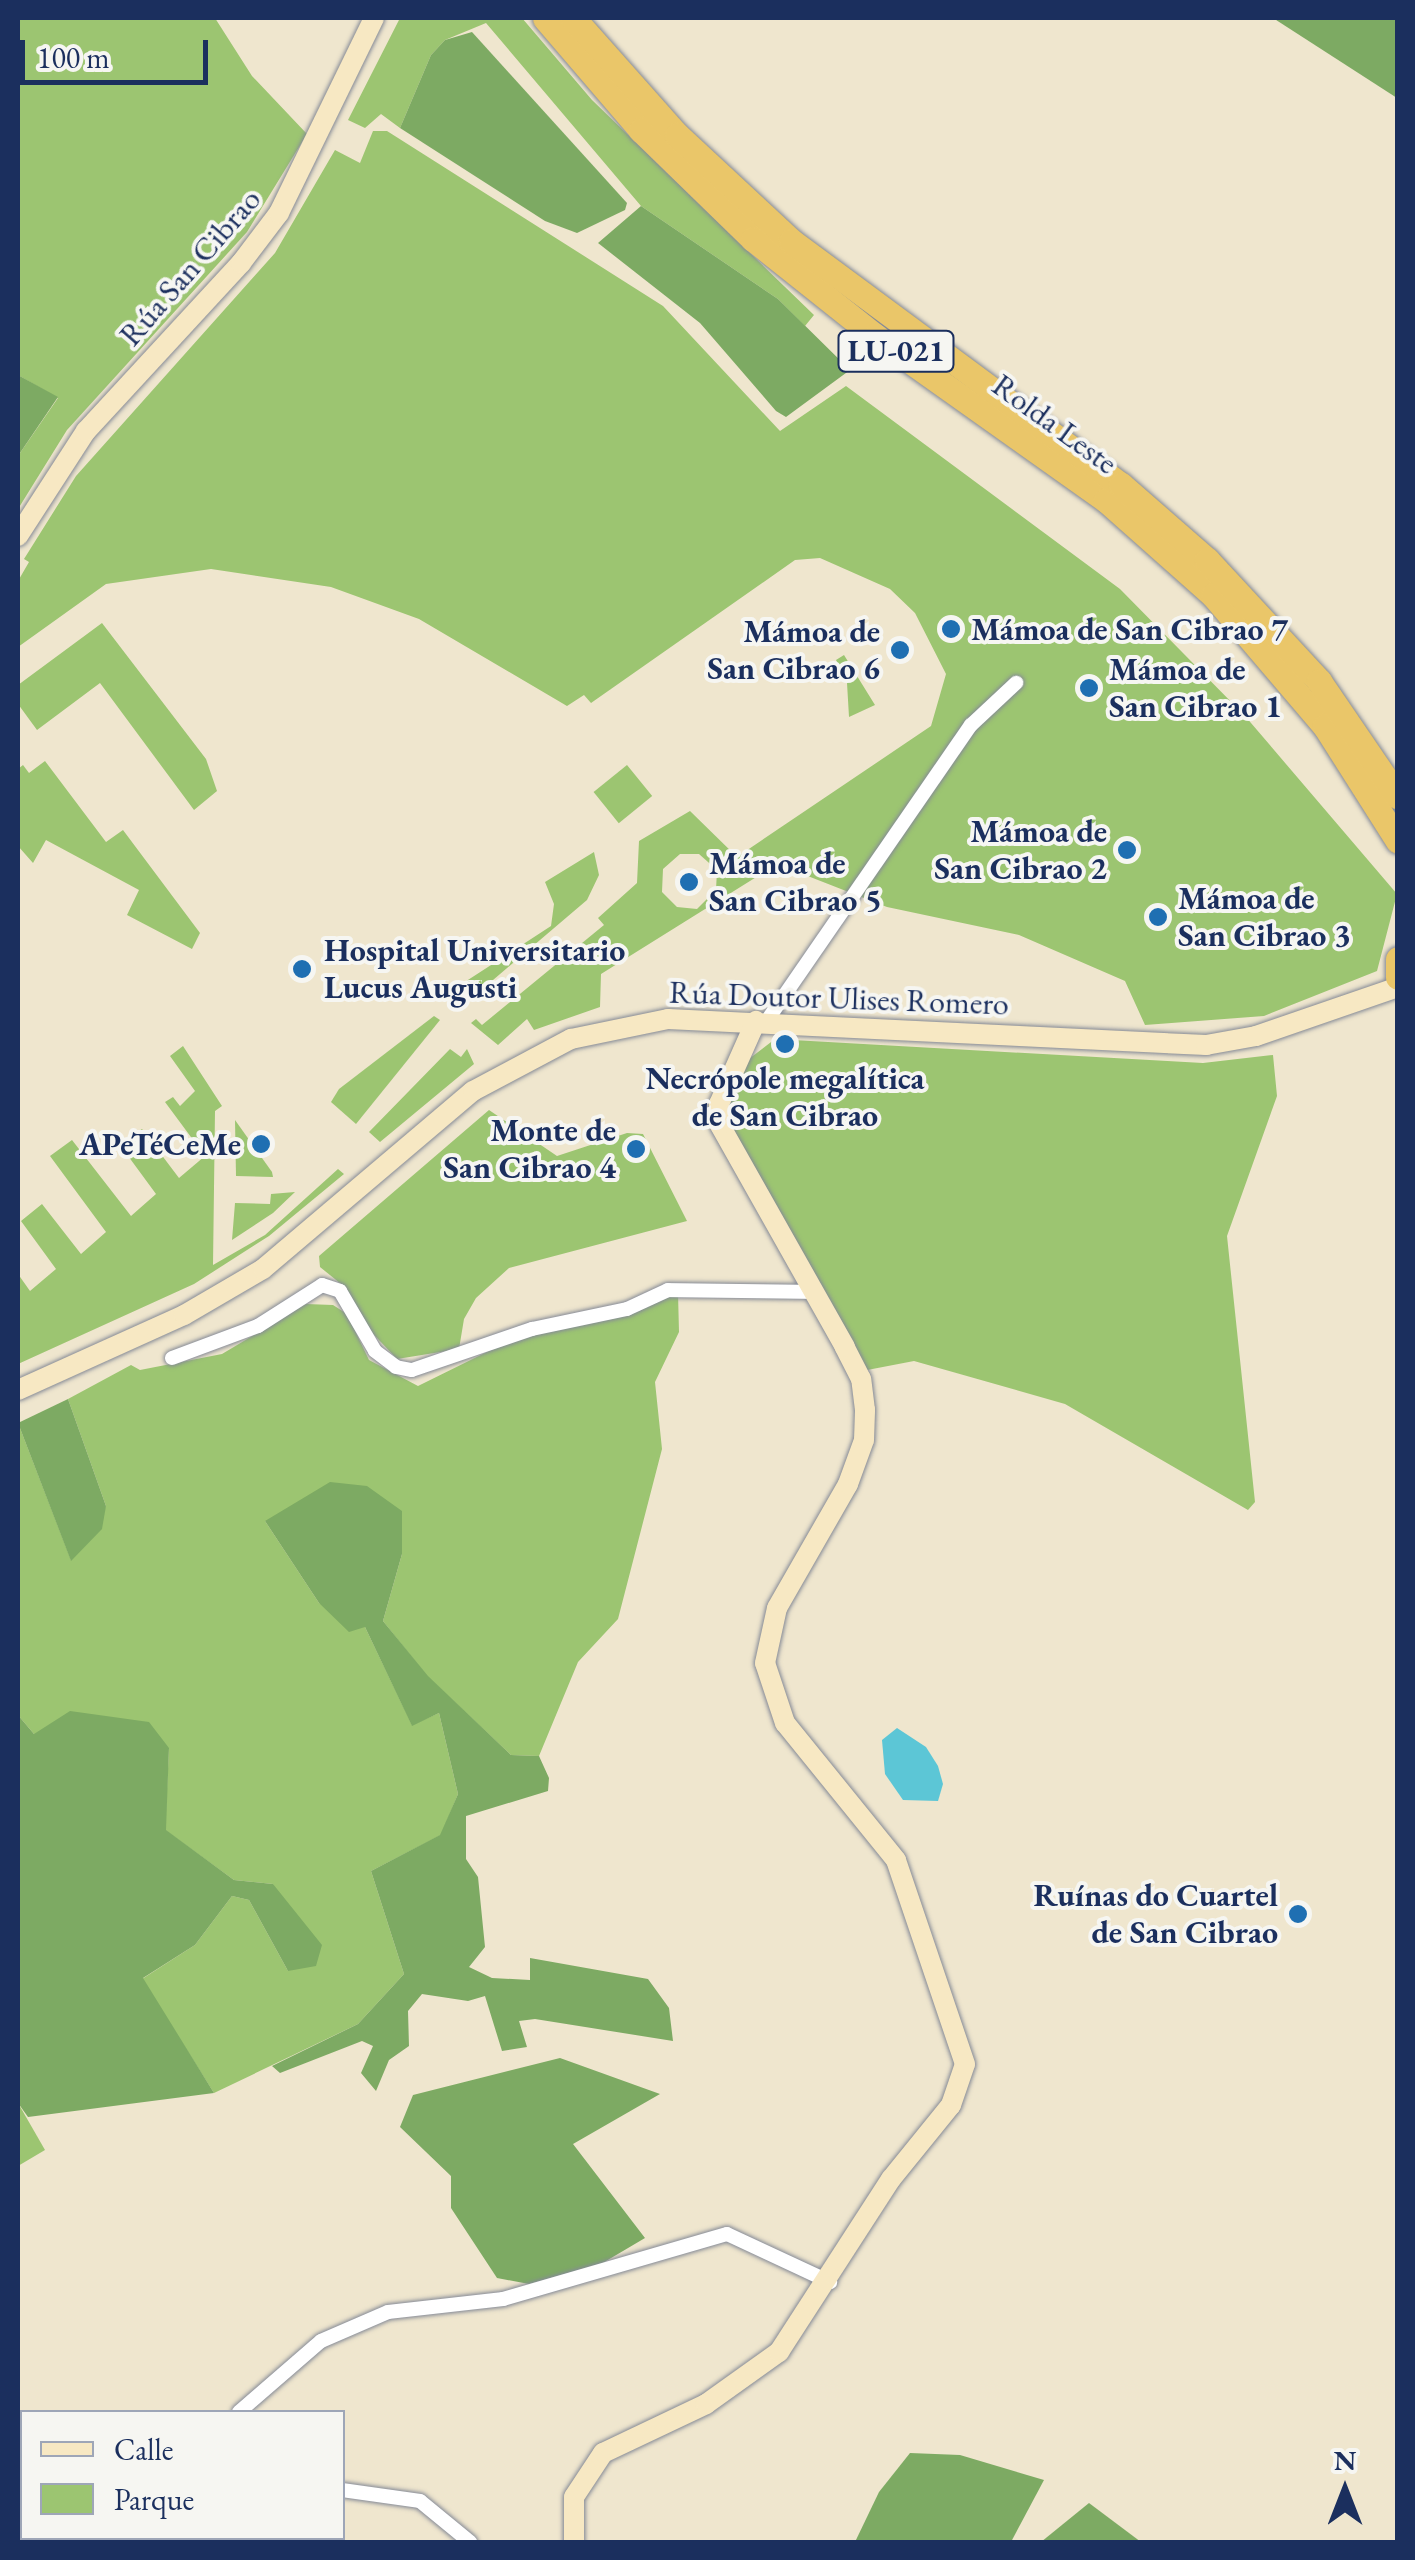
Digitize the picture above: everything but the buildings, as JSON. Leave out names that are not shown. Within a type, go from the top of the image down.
[{"type":"highway","name":"Rolda Leste","points":[[545,18],[648,138],[754,239],[886,344],[1076,477],[1179,562],[1298,690],[1398,841]]},
{"type":"highway","name":"Rolda Leste","points":[[573,18],[677,135],[791,241],[1121,484],[1208,560],[1308,668],[1398,797]]},
{"type":"highway","points":[[1398,958],[1398,977]]},
{"type":"street","name":"Rúa San Cibrao","points":[[18,536],[86,431],[242,264],[279,213],[374,18]]},
{"type":"street","points":[[574,2542],[574,2497],[603,2452],[750,2378],[779,2352],[830,2282],[891,2179],[951,2105],[964,2064],[896,1860],[785,1723],[765,1663],[776,1608],[821,1540],[864,1440],[861,1379],[720,1125],[719,1104],[761,1021],[971,725],[1016,682]]},
{"type":"street","name":"Rúa Doutor Ulises Romero","points":[[18,1390],[184,1315],[263,1268],[461,1100],[540,1051],[668,1019],[1206,1045],[1256,1036],[1398,987]]},
{"type":"street","points":[[172,1358],[258,1326],[322,1286],[340,1291],[375,1350],[396,1367],[412,1370],[532,1329],[626,1309],[668,1290],[813,1292]]},
{"type":"street","points":[[241,2410],[321,2341],[388,2312],[503,2298],[727,2234],[830,2282]]},
{"type":"street","points":[[345,2490],[420,2501],[470,2542]]},
{"type":"green space","points":[[18,18],[215,18],[252,76],[307,134],[247,232],[67,430],[18,509],[18,456],[58,398],[18,375]]},
{"type":"green space","points":[[400,18],[522,18],[592,100],[814,315],[805,326],[778,299],[641,206],[486,23],[445,40],[431,55],[400,128],[381,114],[365,128],[348,120]]},
{"type":"green space","points":[[1273,18],[1397,18],[1397,98]]},
{"type":"green space","points":[[472,32],[627,203],[625,210],[577,233],[545,221],[400,128],[431,55],[445,40]]},
{"type":"green space","points":[[373,131],[387,131],[663,306],[780,431],[846,386],[1120,589],[1245,716],[1397,894],[1377,971],[1264,1016],[1145,1025],[1125,981],[1019,935],[887,907],[777,864],[601,974],[600,1007],[534,1030],[527,1019],[498,1045],[471,1023],[476,1019],[482,1025],[604,925],[598,918],[637,883],[639,841],[690,811],[737,857],[931,726],[946,674],[915,613],[890,589],[820,558],[795,560],[591,703],[584,695],[567,706],[419,619],[331,587],[211,569],[106,584],[18,647],[18,581],[29,562],[24,559],[76,476],[275,253],[335,150],[360,163]],"holes":[[[680,854],[699,854],[717,870],[716,890],[697,909],[677,907],[662,892],[663,869]]]},
{"type":"green space","points":[[641,206],[778,299],[850,370],[786,417],[776,411],[700,323],[598,243]]},
{"type":"green space","points":[[18,375],[58,397],[18,456]]},
{"type":"green space","points":[[102,623],[206,759],[217,791],[194,810],[100,683],[37,730],[18,704],[18,685]]},
{"type":"green space","points":[[844,655],[875,705],[849,717],[847,683],[836,660]]},
{"type":"green space","points":[[45,761],[106,842],[123,830],[200,933],[192,949],[127,915],[139,890],[46,840],[33,863],[18,846],[18,769],[23,765],[29,773]]},
{"type":"green space","points":[[627,765],[652,796],[619,823],[594,792]]},
{"type":"green space","points":[[594,852],[599,875],[587,900],[486,986],[456,995],[454,989],[551,926],[554,904],[545,882]]},
{"type":"green space","points":[[434,1016],[440,1020],[356,1124],[331,1102],[339,1089]]},
{"type":"green space","points":[[775,1039],[1203,1063],[1273,1055],[1277,1096],[1227,1236],[1255,1502],[1248,1510],[1065,1404],[914,1361],[862,1371],[725,1121],[741,1065]]},
{"type":"green space","points":[[183,1046],[222,1106],[215,1111],[213,1265],[265,1235],[338,1169],[344,1174],[269,1236],[194,1284],[18,1364],[18,1274],[30,1291],[56,1269],[21,1221],[42,1204],[81,1254],[106,1232],[50,1156],[72,1140],[131,1216],[156,1194],[120,1145],[142,1129],[179,1178],[205,1156],[165,1102],[173,1097],[180,1106],[195,1091],[170,1056]]},
{"type":"green space","points":[[450,1049],[461,1057],[467,1049],[474,1064],[380,1142],[369,1132]]},
{"type":"green space","points":[[489,1110],[557,1156],[627,1133],[643,1134],[687,1221],[509,1268],[476,1298],[464,1319],[459,1349],[397,1359],[360,1320],[346,1288],[320,1267],[319,1256]]},
{"type":"green space","points":[[235,1120],[272,1172],[273,1177],[236,1176]]},
{"type":"green space","points":[[295,1192],[273,1213],[232,1240],[235,1203],[270,1204],[271,1194]]},
{"type":"green space","points":[[678,1293],[679,1332],[655,1382],[662,1449],[618,1619],[578,1662],[539,1756],[511,1755],[427,1676],[383,1621],[402,1554],[265,1521],[319,1603],[365,1627],[412,1725],[439,1713],[458,1794],[441,1835],[371,1871],[404,1974],[358,2024],[214,2093],[142,1979],[195,1945],[232,1896],[249,1900],[288,1971],[273,1884],[234,1880],[165,1830],[169,1748],[34,1734],[18,1715],[18,1423],[71,1560],[106,1506],[68,1399],[131,1365],[140,1370],[222,1354],[306,1304],[333,1305],[347,1314],[369,1360],[418,1386],[499,1346]]},
{"type":"green space","points":[[68,1399],[106,1506],[102,1529],[71,1561],[18,1423]]},
{"type":"green space","points":[[330,1482],[367,1486],[402,1511],[402,1554],[383,1621],[428,1676],[511,1755],[539,1756],[549,1778],[548,1791],[466,1816],[466,1859],[478,1877],[485,1947],[469,1967],[492,1978],[530,1980],[530,1958],[648,1979],[669,2008],[673,2041],[535,2019],[519,2021],[527,2047],[502,2051],[485,1996],[468,2001],[422,1994],[408,2011],[409,2046],[389,2060],[376,2091],[361,2073],[373,2046],[362,2041],[280,2073],[272,2066],[358,2024],[404,1974],[371,1871],[440,1835],[458,1794],[439,1713],[412,1726],[365,1627],[349,1632],[319,1603],[265,1521]]},
{"type":"green space","points":[[70,1711],[149,1722],[169,1748],[166,1830],[234,1880],[273,1884],[322,1945],[316,1966],[288,1971],[249,1900],[232,1896],[195,1945],[143,1978],[214,2093],[28,2117],[18,2103],[18,1715],[34,1734]]},
{"type":"green space","points":[[560,2058],[660,2094],[573,2144],[645,2238],[601,2264],[529,2284],[497,2278],[451,2208],[451,2176],[400,2127],[413,2095]]},
{"type":"green space","points":[[18,2103],[45,2150],[18,2166]]},
{"type":"green space","points":[[910,2453],[960,2455],[1044,2480],[1011,2542],[855,2542],[879,2492]]},
{"type":"green space","points":[[1089,2503],[1141,2542],[1041,2542]]},
{"type":"water","points":[[897,1728],[926,1747],[938,1766],[943,1784],[938,1801],[903,1800],[885,1774],[882,1740]]},
{"type":"place","name":"Mámoa de San Cibrao 7","points":[[951,629]]},
{"type":"place","name":"Mámoa de San Cibrao 6","points":[[900,650]]},
{"type":"place","name":"Mámoa de San Cibrao 1","points":[[1089,688]]},
{"type":"place","name":"Mámoa de San Cibrao 2","points":[[1127,850]]},
{"type":"place","name":"Mámoa de San Cibrao 5","points":[[689,882]]},
{"type":"place","name":"Mámoa de San Cibrao 3","points":[[1158,917]]},
{"type":"place","name":"Hospital Universitario Lucus Augusti","points":[[302,969]]},
{"type":"place","name":"Necrópole megalítica de San Cibrao","points":[[785,1044]]},
{"type":"place","name":"APeTéCeMe","points":[[261,1144]]},
{"type":"place","name":"Monte de San Cibrao 4","points":[[636,1149]]},
{"type":"place","name":"Ruínas do Cuartel de San Cibrao","points":[[1298,1914]]}]
